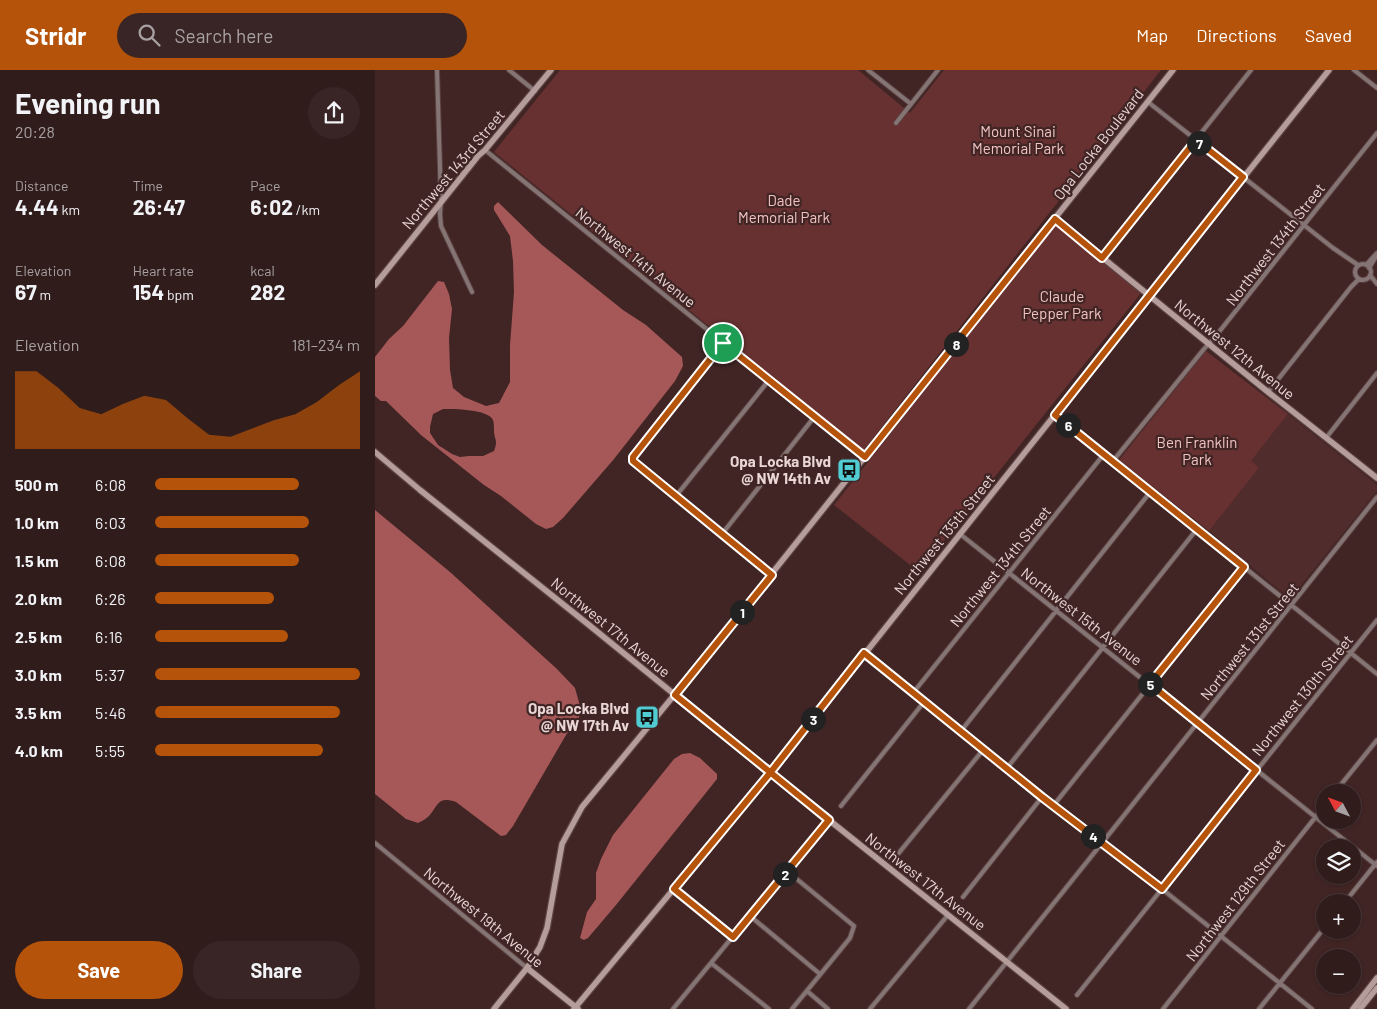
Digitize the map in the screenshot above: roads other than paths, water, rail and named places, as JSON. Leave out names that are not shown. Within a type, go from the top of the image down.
[{"type":"main road","name":"Northwest 143rd Street","points":[[375,285],[441,201],[551,70]]},
{"type":"main road","name":"Opa Locka Boulevard","points":[[494,1009],[527,968],[540,947],[547,928],[562,844],[582,807],[772,575],[1173,70]]},
{"type":"main road","name":"Northwest 135th Street","points":[[576,1008],[770,773],[1329,70]]},
{"type":"main road","name":"Northwest 12th Avenue","points":[[1055,219],[1267,392],[1377,478]]},
{"type":"main road","name":"Northwest 17th Avenue","points":[[375,452],[770,773],[1066,1009]]},
{"type":"main road","name":"Northwest 19th Avenue","points":[[527,968],[576,1008]]},
{"type":"main road","points":[[1353,1009],[1377,978]]},
{"type":"main road","points":[[1360,1009],[1377,988]]},
{"type":"street","points":[[437,70],[441,226],[472,292]]},
{"type":"street","points":[[509,70],[535,90]]},
{"type":"street","points":[[868,70],[911,104]]},
{"type":"street","points":[[897,123],[939,70]]},
{"type":"street","points":[[1102,258],[1251,70]]},
{"type":"street","points":[[1354,70],[1377,88]]},
{"type":"street","points":[[1148,102],[1344,256],[1357,267],[1358,278]]},
{"type":"street","name":"Northwest 134th Street","points":[[1113,461],[1304,226],[1377,132]]},
{"type":"street","name":"Northwest 14th Avenue","points":[[485,150],[865,457]]},
{"type":"street","points":[[1368,277],[1368,266],[1377,254]]},
{"type":"street","points":[[1357,267],[1362,264],[1368,266]]},
{"type":"street","points":[[1267,392],[1351,287],[1351,284],[1358,278],[1368,277],[1377,284]]},
{"type":"street","points":[[723,343],[633,457],[633,461],[772,575]]},
{"type":"street","points":[[1326,438],[1377,374]]},
{"type":"street","points":[[676,496],[769,380]]},
{"type":"street","points":[[1055,415],[1377,674]]},
{"type":"street","points":[[722,534],[815,416]]},
{"type":"street","name":"Northwest 134th Street","points":[[913,693],[1104,454]]},
{"type":"street","points":[[961,731],[1151,491]]},
{"type":"street","name":"Northwest 131st Street","points":[[969,1009],[1377,497]]},
{"type":"street","points":[[1007,768],[1197,529]]},
{"type":"street","name":"Northwest 15th Avenue","points":[[960,534],[1150,684],[1315,818],[1376,864]]},
{"type":"street","points":[[1053,806],[1244,567]]},
{"type":"street","name":"Northwest 130th Street","points":[[1077,995],[1377,620]]},
{"type":"street","points":[[864,653],[1053,806],[1162,889],[1312,1009]]},
{"type":"street","points":[[841,806],[924,702]]},
{"type":"street","points":[[1341,784],[1377,740]]},
{"type":"street","points":[[898,854],[983,750]]},
{"type":"street","points":[[963,897],[1042,797]]},
{"type":"street","name":"Northwest 129th Street","points":[[1163,1009],[1315,818]]},
{"type":"street","points":[[674,1009],[829,820]]},
{"type":"street","name":"Northwest 19th Avenue","points":[[375,843],[527,968]]},
{"type":"street","points":[[1352,894],[1376,864]]},
{"type":"street","points":[[787,871],[854,926],[850,938],[792,1009]]},
{"type":"street","points":[[674,889],[733,937]]},
{"type":"street","points":[[870,1009],[948,914]]},
{"type":"street","points":[[750,916],[820,974]]},
{"type":"street","points":[[1259,1009],[1316,938]]},
{"type":"street","points":[[711,963],[769,1009]]},
{"type":"street","points":[[807,991],[827,1009]]},
{"type":"place","name":"Opa Locka Blvd @ NW 14th Av","points":[[849,470]]},
{"type":"place","name":"Opa Locka Blvd @ NW 17th Av","points":[[647,717]]},
{"type":"park label","name":"Mount Sinai Memorial Park","points":[[1018,140]]},
{"type":"park label","name":"Dade Memorial Park","points":[[784,208]]},
{"type":"park label","name":"Claude Pepper Park","points":[[1062,304]]},
{"type":"park label","name":"Ben Franklin Park","points":[[1197,450]]}]
